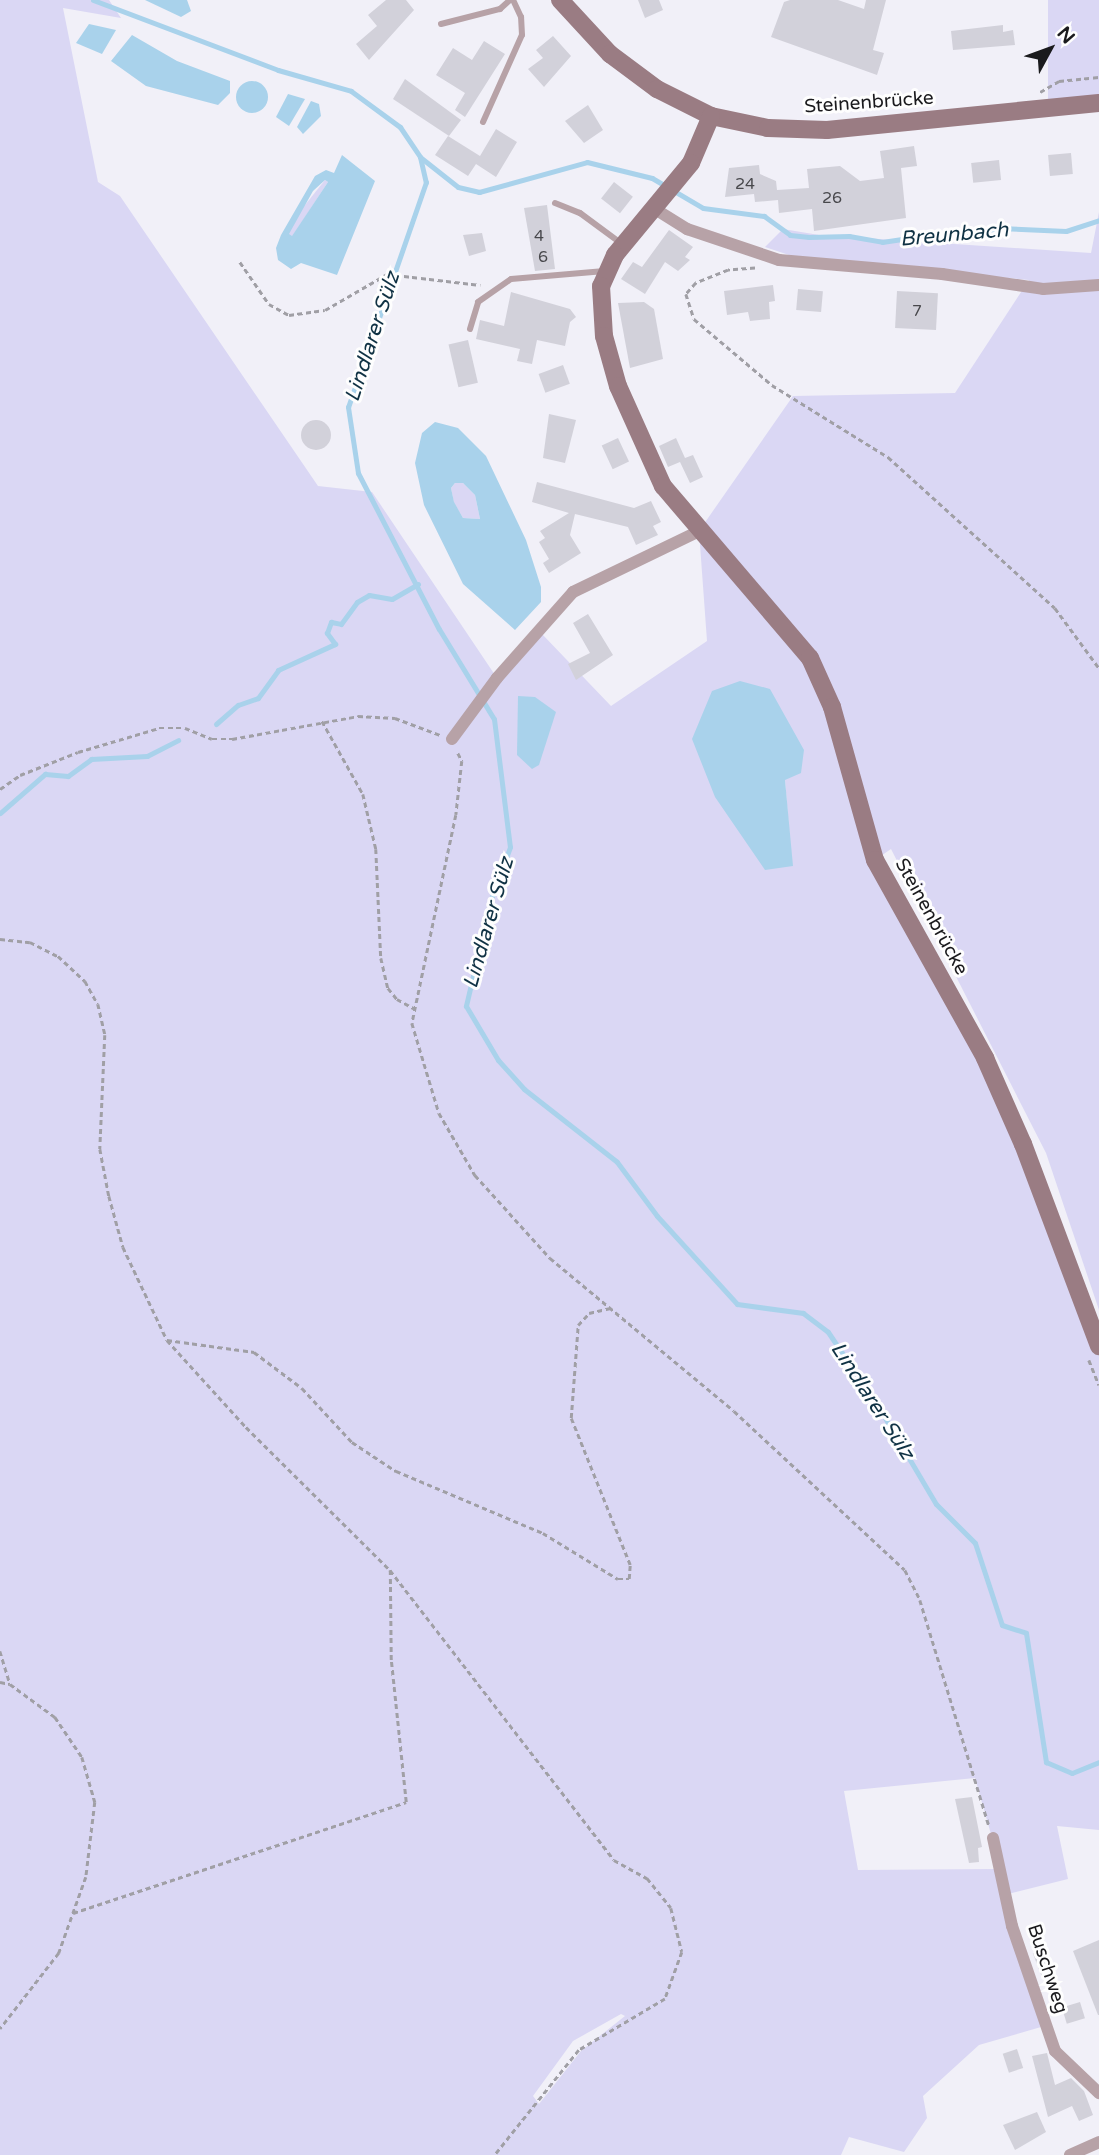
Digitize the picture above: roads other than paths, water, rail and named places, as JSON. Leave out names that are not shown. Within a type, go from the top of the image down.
[{"type":"main road","points":[[560,0],[610,54],[657,89],[711,116]]},
{"type":"main road","name":"Steinenbrücke","points":[[1099,103],[827,130],[768,128],[711,116],[691,163],[624,245],[607,271],[601,308],[618,386],[663,486],[699,531],[788,627],[810,658],[832,707],[875,860],[985,1058],[1023,1144],[1099,1346]]},
{"type":"street","points":[[659,203],[687,229],[779,260],[943,274],[1043,289],[1099,285]]},
{"type":"street","points":[[452,739],[469,714],[573,592],[600,575],[699,531]]},
{"type":"street","name":"Buschweg","points":[[993,1838],[1012,1926],[1055,2050],[1099,2093]]},
{"type":"street","points":[[1070,2155],[1099,2142]]},
{"type":"lane","points":[[441,24],[500,9],[512,0],[521,17],[522,35],[483,122]]},
{"type":"lane","points":[[555,203],[580,213],[624,245]]},
{"type":"lane","points":[[470,329],[478,302],[499,284],[526,276],[607,271]]},
{"type":"water","points":[[145,0],[187,0],[191,11],[181,17]]},
{"type":"water","points":[[89,24],[116,30],[102,54],[76,43]]},
{"type":"water","points":[[132,35],[177,61],[230,81],[230,93],[218,105],[146,86],[111,61]]},
{"type":"water","points":[[252,81],[263,86],[268,97],[263,108],[252,113],[241,108],[236,97],[241,86]]},
{"type":"water","points":[[288,94],[305,99],[289,126],[276,117]]},
{"type":"water","points":[[311,101],[319,104],[321,116],[303,134],[297,127]]},
{"type":"water","points":[[342,155],[375,181],[337,275],[301,263],[291,269],[278,260],[276,248],[281,235],[315,176],[326,170],[334,173]],"holes":[[[325,180],[328,182],[292,236],[289,234],[313,191]]]},
{"type":"water","points":[[435,422],[458,428],[486,456],[526,540],[541,587],[541,602],[515,630],[463,584],[424,505],[415,463],[422,433]],"holes":[[[455,483],[463,483],[475,495],[480,519],[463,518],[454,502],[451,488]]]},
{"type":"water","points":[[740,681],[770,689],[804,750],[801,773],[785,780],[793,866],[765,870],[715,797],[692,739],[712,691]]},
{"type":"water","points":[[518,696],[535,697],[556,712],[539,765],[532,769],[517,755]]},
{"type":"waterway","name":"Lindlarer Sülz","points":[[93,0],[278,70],[351,91],[400,127],[420,157],[426,182],[348,407],[358,473],[439,629],[494,719],[510,847],[491,899],[466,1006],[498,1060],[524,1089],[617,1162],[657,1216],[737,1304],[803,1313],[828,1332],[881,1411],[936,1504],[975,1543],[1002,1625],[1026,1633],[1046,1762],[1072,1773],[1099,1762]]},
{"type":"waterway","name":"Breunbach","points":[[420,157],[458,187],[479,192],[587,162],[652,178],[703,208],[764,216],[790,235],[809,237],[849,236],[882,242],[935,234],[960,238],[998,228],[1066,231],[1099,220]]},
{"type":"waterway","points":[[216,724],[238,705],[258,698],[278,670],[335,644],[327,633],[331,622],[341,624],[357,602],[369,595],[392,599],[418,584]]},
{"type":"waterway","points":[[0,813],[45,774],[68,776],[91,759],[147,756],[178,740]]}]
